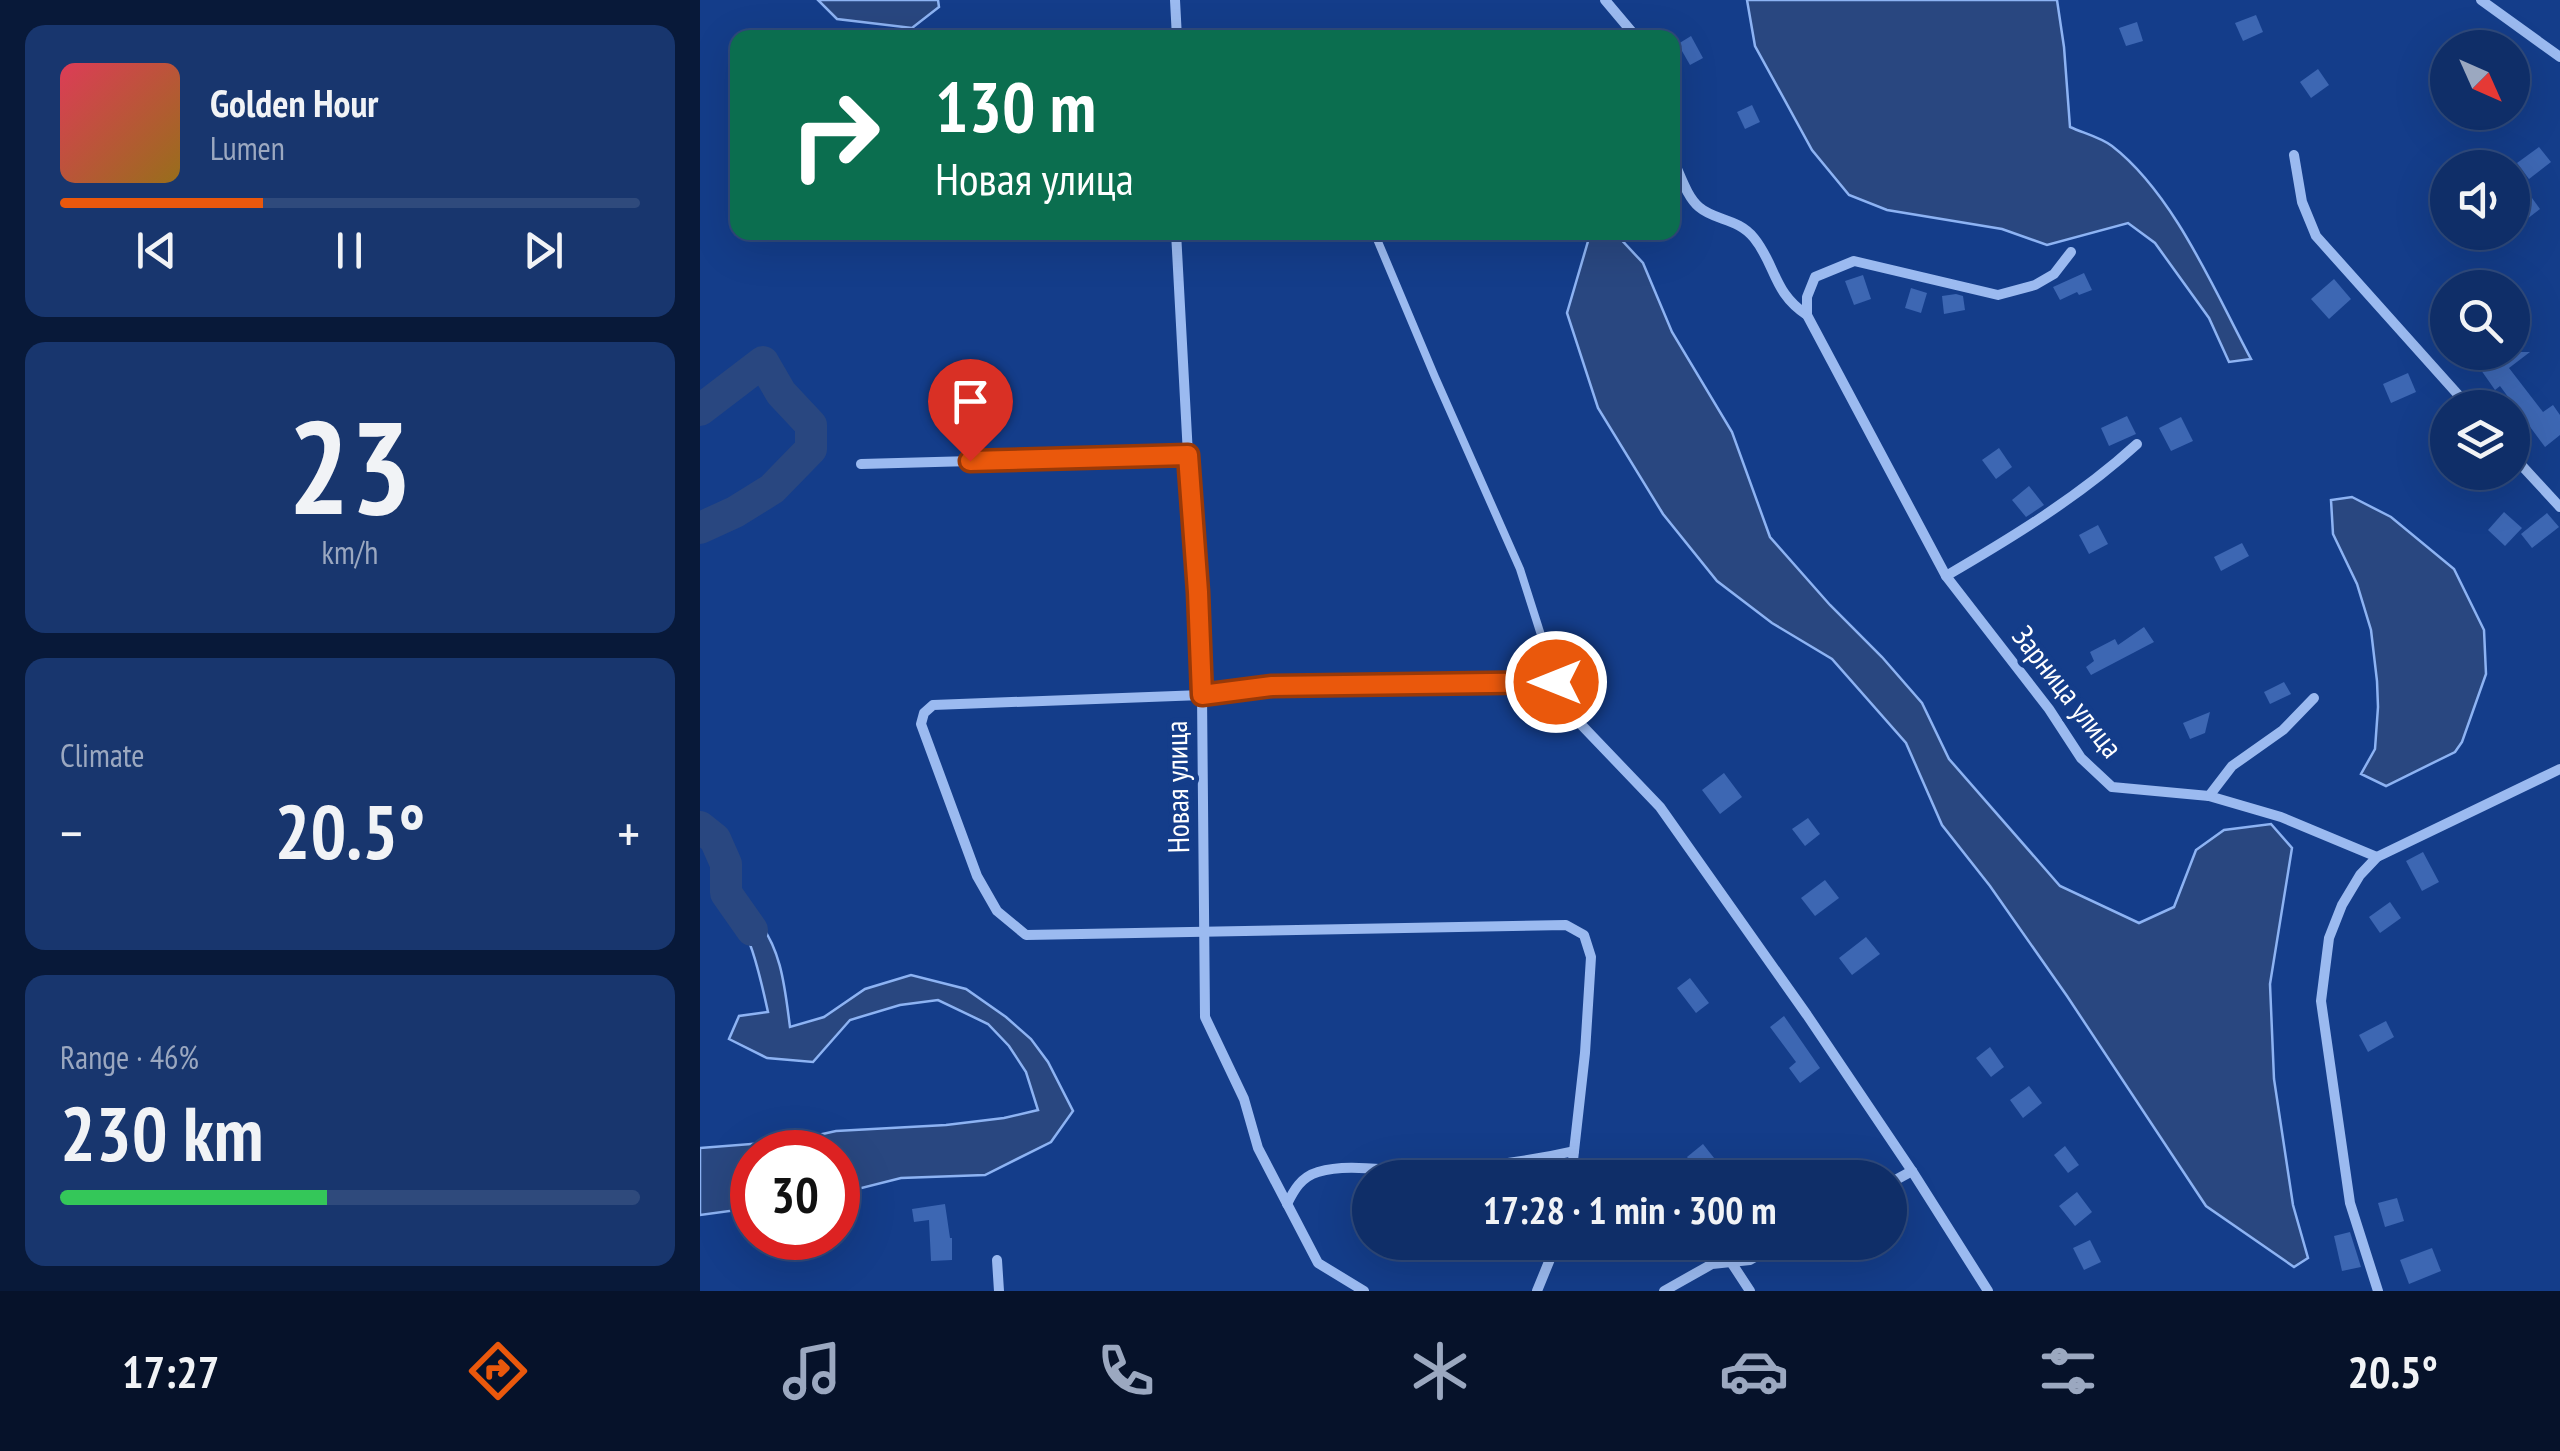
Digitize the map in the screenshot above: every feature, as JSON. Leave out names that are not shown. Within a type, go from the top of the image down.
[{"type":"street","points":[[1176,0],[1177,30]]},
{"type":"street","points":[[1605,0],[1630,30]]},
{"type":"street","points":[[2481,0],[2560,57]]},
{"type":"street","points":[[2294,155],[2302,202],[2316,236],[2454,390]]},
{"type":"street","name":"Зарница улица","points":[[1680,174],[1699,207],[1734,221],[1754,238],[1790,304],[1806,316],[1946,576],[2049,710],[2080,758],[2112,786],[2209,796],[2281,817],[2377,857]]},
{"type":"street","name":"Новая улица","points":[[1176,240],[1202,695],[1205,1017],[1244,1100],[1258,1148],[1318,1263],[1364,1291]]},
{"type":"street","points":[[1806,316],[1807,297],[1815,276],[1854,261],[1998,295],[2034,285],[2054,274],[2071,252]]},
{"type":"street","points":[[1946,576],[2014,536],[2108,471],[2138,444]]},
{"type":"street","points":[[861,464],[1188,455]]},
{"type":"street","points":[[2530,474],[2560,507]]},
{"type":"street","points":[[1573,1160],[1591,958],[1584,935],[1566,925],[1026,935],[997,911],[977,876],[920,724],[924,712],[933,705],[1202,695],[1272,686],[1556,682],[1571,714],[1660,807],[1808,1014],[1988,1291]]},
{"type":"street","points":[[2209,796],[2232,766],[2284,730],[2314,698]]},
{"type":"street","points":[[2378,1291],[2350,1203],[2321,1001],[2329,938],[2342,905],[2360,875],[2377,857],[2560,769]]},
{"type":"street","points":[[1287,1204],[1297,1184],[1316,1172],[1425,1171],[1539,1159],[1574,1151]]},
{"type":"street","points":[[1907,1173],[1912,1170]]},
{"type":"street","points":[[996,1260],[999,1291]]},
{"type":"street","points":[[1537,1291],[1550,1260]]},
{"type":"street","points":[[1664,1291],[1712,1264],[1750,1260]]},
{"type":"street","points":[[1731,1262],[1750,1291]]},
{"type":"lane","points":[[1377,240],[1520,569],[1556,682]]},
{"type":"water","points":[[818,0],[938,0],[939,7],[912,28],[837,19]]},
{"type":"water","points":[[1747,0],[2057,0],[2070,127],[2112,146],[2155,190],[2191,245],[2251,359],[2229,362],[2209,318],[2155,243],[2128,223],[2047,245],[2002,229],[1887,210],[1849,195],[1812,150],[1755,46]]},
{"type":"water","points":[[1588,240],[1622,240],[1643,263],[1672,332],[1732,432],[1770,537],[1922,703],[1949,759],[2060,886],[2139,923],[2174,907],[2196,850],[2224,830],[2271,824],[2292,848],[2270,984],[2274,1079],[2293,1205],[2308,1258],[2294,1267],[2206,1206],[2067,996],[1942,825],[1906,743],[1832,659],[1772,623],[1717,581],[1663,514],[1598,408],[1567,313]]},
{"type":"water","points":[[2352,497],[2391,517],[2454,569],[2484,630],[2486,674],[2462,742],[2455,752],[2386,786],[2361,774],[2375,749],[2377,681],[2371,630],[2357,584],[2333,534],[2331,500]]},
{"type":"water","points":[[726,893],[757,920],[772,944],[781,971],[790,1027],[824,1017],[865,989],[911,975],[966,989],[1031,1039],[1048,1062],[1073,1111],[1051,1142],[985,1175],[901,1178],[860,1188],[860,1130],[854,1130],[946,1125],[1038,1110],[1026,1072],[988,1024],[938,1000],[900,1005],[850,1020],[813,1062],[767,1058],[729,1039],[739,1016],[768,1012],[741,922]]},
{"type":"water","points":[[730,1146],[730,1211],[700,1215],[700,1148]]},
{"type":"building","points":[[2256,15],[2263,32],[2243,41],[2235,23]]},
{"type":"building","points":[[2137,22],[2143,41],[2126,46],[2119,28]]},
{"type":"building","points":[[1691,36],[1703,58],[1690,65],[1680,43]]},
{"type":"building","points":[[2318,69],[2329,85],[2311,98],[2300,82]]},
{"type":"building","points":[[1752,105],[1760,122],[1745,129],[1737,112]]},
{"type":"building","points":[[2539,147],[2551,162],[2530,178],[2530,154]]},
{"type":"building","points":[[2530,199],[2540,209],[2530,217]]},
{"type":"building","points":[[2084,273],[2092,290],[2060,300],[2053,287]]},
{"type":"building","points":[[1863,275],[1871,299],[1854,305],[1845,281]]},
{"type":"building","points":[[2334,279],[2351,299],[2329,319],[2311,299]]},
{"type":"building","points":[[1911,288],[1927,293],[1921,313],[1905,308]]},
{"type":"building","points":[[1942,296],[1963,296],[1965,310],[1944,314]]},
{"type":"building","points":[[2481,370],[2511,370],[2526,390],[2503,390],[2500,386],[2495,390]]},
{"type":"building","points":[[2408,373],[2416,392],[2391,403],[2383,384]]},
{"type":"building","points":[[2530,395],[2543,412],[2553,405],[2560,415],[2560,435],[2545,447],[2530,427]]},
{"type":"building","points":[[2127,416],[2136,434],[2109,446],[2101,428]]},
{"type":"building","points":[[2181,417],[2193,441],[2171,451],[2159,428]]},
{"type":"building","points":[[1999,448],[2012,467],[1996,479],[1982,460]]},
{"type":"building","points":[[2029,486],[2044,505],[2026,517],[2012,500]]},
{"type":"building","points":[[2504,512],[2522,528],[2505,546],[2488,530]]},
{"type":"building","points":[[2547,513],[2559,527],[2532,548],[2521,534]]},
{"type":"building","points":[[2098,525],[2108,544],[2089,554],[2079,535]]},
{"type":"building","points":[[2242,543],[2249,556],[2221,571],[2214,557]]},
{"type":"building","points":[[2144,627],[2154,642],[2091,675],[2086,667],[2094,661],[2090,652],[2115,639],[2118,645]]},
{"type":"building","points":[[2284,682],[2291,694],[2270,704],[2264,692]]},
{"type":"building","points":[[2210,712],[2205,733],[2190,739],[2183,723]]},
{"type":"building","points":[[1724,773],[1742,797],[1720,814],[1702,790]]},
{"type":"building","points":[[1808,818],[1820,834],[1805,846],[1792,829]]},
{"type":"building","points":[[2423,852],[2439,882],[2422,891],[2406,861]]},
{"type":"building","points":[[1825,880],[1839,898],[1815,916],[1801,898]]},
{"type":"building","points":[[2390,902],[2401,918],[2380,933],[2369,917]]},
{"type":"building","points":[[1866,937],[1880,954],[1852,975],[1839,958]]},
{"type":"building","points":[[1690,978],[1709,1003],[1696,1013],[1677,988]]},
{"type":"building","points":[[1784,1016],[1820,1068],[1800,1083],[1789,1068],[1796,1062],[1770,1027]]},
{"type":"building","points":[[2386,1021],[2394,1037],[2368,1052],[2359,1035]]},
{"type":"building","points":[[1990,1047],[2004,1067],[1991,1077],[1976,1058]]},
{"type":"building","points":[[2029,1086],[2042,1103],[2023,1118],[2010,1100]]},
{"type":"building","points":[[1703,1144],[1716,1160],[1689,1160],[1687,1157]]},
{"type":"building","points":[[2065,1146],[2079,1165],[2068,1173],[2054,1155]]},
{"type":"building","points":[[2077,1192],[2092,1212],[2075,1226],[2059,1206]]},
{"type":"building","points":[[2397,1198],[2404,1221],[2385,1227],[2378,1203]]},
{"type":"building","points":[[945,1204],[952,1260],[931,1261],[929,1220],[914,1222],[912,1209]]},
{"type":"building","points":[[2350,1232],[2361,1267],[2342,1271],[2334,1236]]},
{"type":"building","points":[[2090,1240],[2101,1262],[2084,1270],[2073,1248]]},
{"type":"building","points":[[2432,1248],[2441,1271],[2409,1284],[2400,1260]]},
{"type":"waterway","points":[[700,410],[763,362],[781,393],[811,425],[811,449],[772,489],[700,528]]},
{"type":"waterway","points":[[700,827],[715,839],[726,864],[726,893],[752,930]]},
{"type":"route","points":[[970,461],[1188,455],[1202,695],[1272,686],[1556,682]]}]
